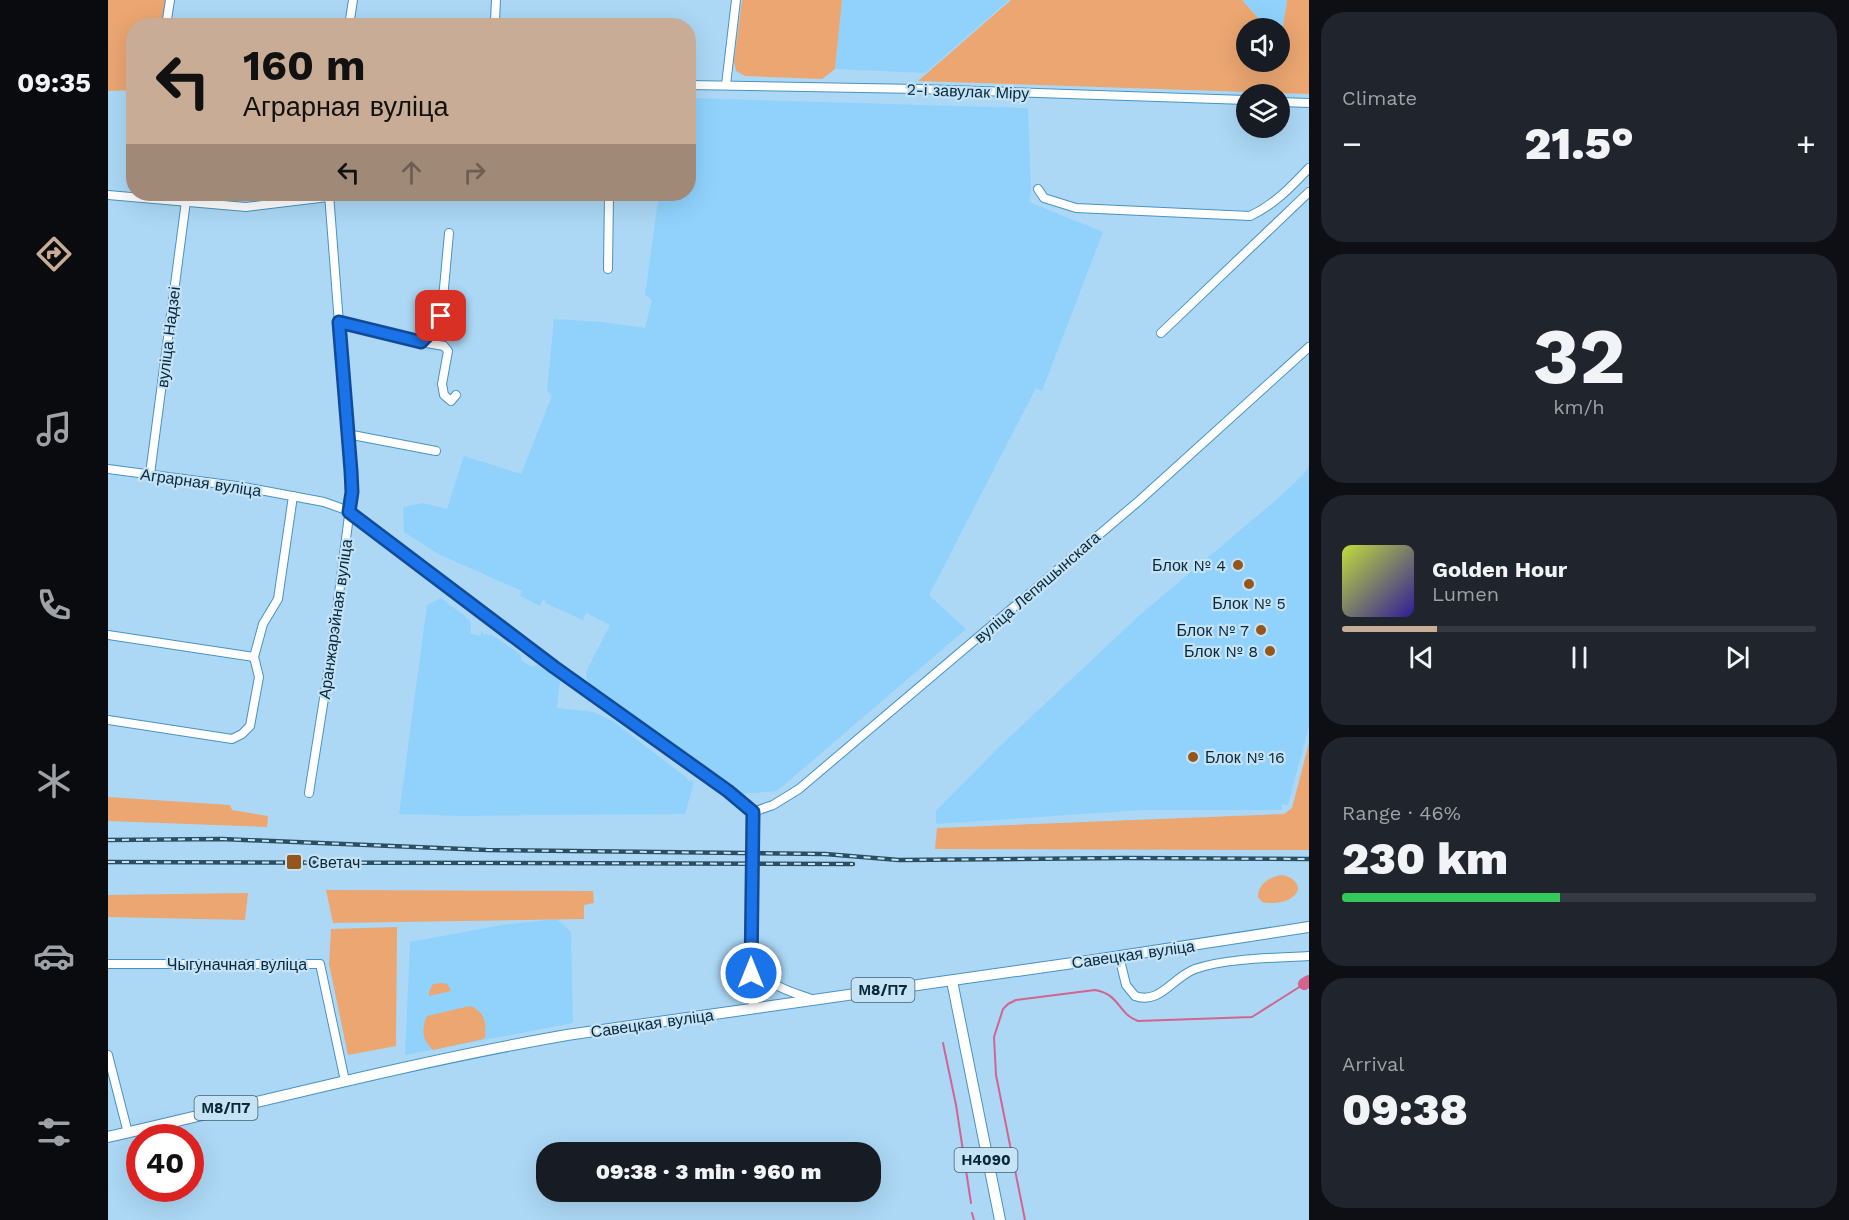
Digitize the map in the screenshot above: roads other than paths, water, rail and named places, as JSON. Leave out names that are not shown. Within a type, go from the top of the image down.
[{"type":"main road","name":"Савецкая вуліца","points":[[166,1124],[345,1081],[534,1041],[1309,927]]},
{"type":"main road","name":"Н4090","points":[[952,981],[1000,1220]]},
{"type":"main road","name":"Савецкая вуліца","points":[[108,1137],[126,1134]]},
{"type":"street","points":[[167,18],[170,0]]},
{"type":"street","points":[[350,18],[353,0]]},
{"type":"street","points":[[495,0],[495,18]]},
{"type":"street","points":[[726,85],[736,0]]},
{"type":"street","name":"2-і завулак Міру","points":[[696,85],[919,89],[1236,100]]},
{"type":"street","points":[[1290,102],[1309,102]]},
{"type":"street","points":[[1038,189],[1044,198],[1076,208],[1250,216],[1264,210],[1309,168]]},
{"type":"street","points":[[1161,333],[1309,192]]},
{"type":"street","points":[[108,195],[126,196]]},
{"type":"street","points":[[186,201],[246,207],[287,201]]},
{"type":"street","name":"вуліца Надзеі","points":[[150,474],[186,201]]},
{"type":"street","name":"Аранжарэйная вуліца","points":[[309,793],[332,648],[352,492],[329,201]]},
{"type":"street","points":[[608,269],[609,201]]},
{"type":"street","points":[[421,342],[434,329],[442,310],[449,232]]},
{"type":"street","points":[[339,322],[444,346],[448,351],[442,384],[444,395],[451,401],[456,395]]},
{"type":"street","name":"вуліца Лепяшынскага","points":[[753,812],[773,805],[799,789],[1140,500],[1309,347]]},
{"type":"street","points":[[347,434],[436,451]]},
{"type":"street","name":"Аграрная вуліца","points":[[108,469],[244,487],[324,502],[349,512],[462,599],[728,791],[753,812]]},
{"type":"street","points":[[108,720],[232,739],[242,734],[250,726],[259,677],[254,657],[263,624],[278,599],[294,496]]},
{"type":"street","points":[[108,636],[254,657]]},
{"type":"street","points":[[753,812],[751,955],[753,1009]]},
{"type":"street","points":[[751,955],[760,973],[769,982],[814,1000]]},
{"type":"street","points":[[1119,956],[1126,985],[1135,996],[1148,998],[1162,992],[1193,969],[1210,965],[1309,956]]},
{"type":"street","name":"Чыгуначная вуліца","points":[[108,964],[320,964],[345,1081]]},
{"type":"street","points":[[108,1055],[127,1124]]},
{"type":"waterway","points":[[1304,984],[1309,981]]},
{"type":"waterway","points":[[1025,1220],[996,1075],[994,1037],[1003,1009],[1008,1004],[1016,1000],[1095,990],[1109,996],[1126,1014],[1138,1021],[1252,1017],[1304,984]]},
{"type":"waterway","points":[[943,1043],[956,1105],[971,1203]]},
{"type":"waterway","points":[[972,1213],[974,1220]]},
{"type":"railway","points":[[108,840],[222,839],[487,850],[825,854],[899,860],[1309,859]]},
{"type":"railway","points":[[108,862],[853,864]]},
{"type":"place","name":"Блок № 4","points":[[1238,565]]},
{"type":"place","name":"Блок № 5","points":[[1249,584]]},
{"type":"place","name":"Блок № 7","points":[[1261,630]]},
{"type":"place","name":"Блок № 8","points":[[1270,651]]},
{"type":"place","name":"Блок № 16","points":[[1193,757]]},
{"type":"place","name":"Светач","points":[[294,862]]}]
